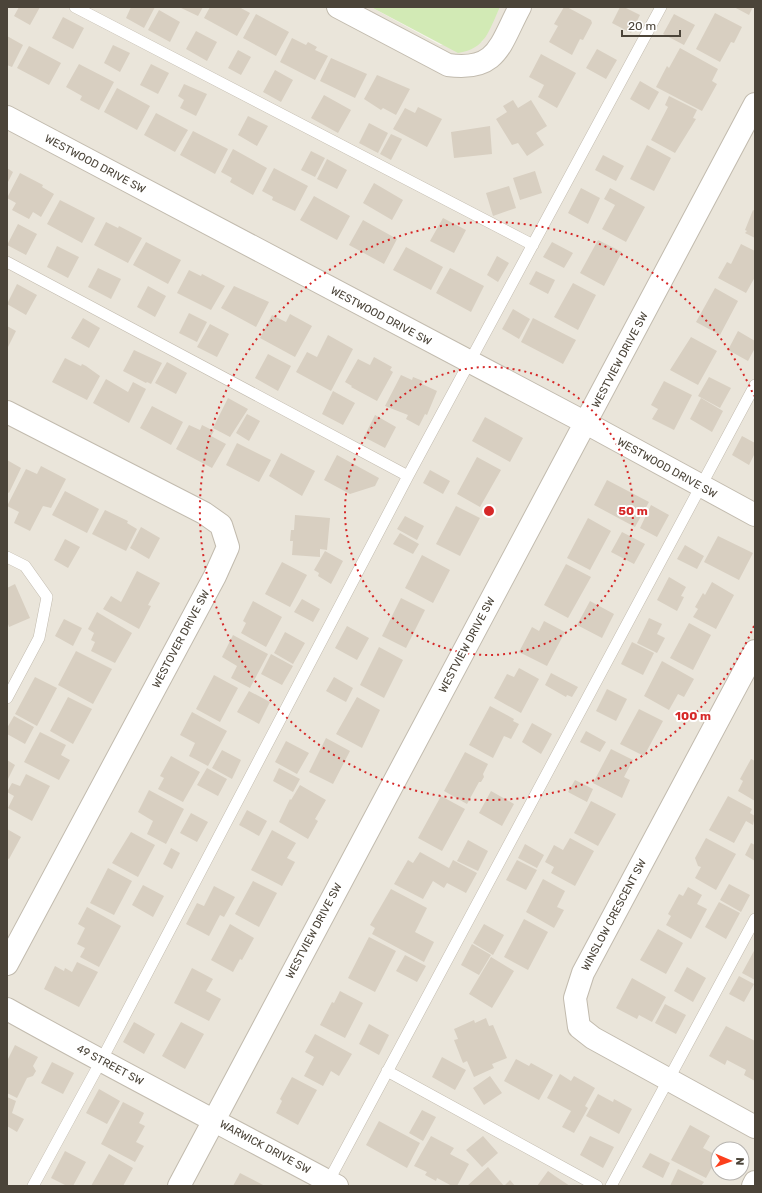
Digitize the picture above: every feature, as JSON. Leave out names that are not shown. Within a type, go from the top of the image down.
[{"type":"street","points":[[338,7],[448,65],[463,67],[479,65],[494,56],[520,7]]},
{"type":"street","name":"WESTVIEW DRIVE SW","points":[[178,1186],[755,104]]},
{"type":"street","name":"WESTWOOD DRIVE SW","points":[[7,117],[586,423],[755,515]]},
{"type":"street","name":"WESTOVER DRIVE SW","points":[[7,412],[204,513],[221,525],[228,548],[215,576],[7,964]]},
{"type":"street","name":"WINSLOW CRESCENT SW","points":[[755,651],[583,973],[575,998],[579,1027],[592,1038],[670,1079],[755,1127]]},
{"type":"street","name":"49 STREET SW","points":[[7,1009],[101,1061],[214,1119]]},
{"type":"street","name":"WARWICK DRIVE SW","points":[[214,1119],[330,1184]]},
{"type":"street","points":[[753,1186],[755,1182]]},
{"type":"lane","points":[[75,7],[533,245]]},
{"type":"lane","points":[[33,1186],[101,1061],[408,476],[661,7]]},
{"type":"lane","points":[[7,262],[408,476]]},
{"type":"lane","points":[[330,1184],[387,1071],[755,385]]},
{"type":"lane","points":[[7,557],[25,566],[47,596],[39,638],[7,698]]},
{"type":"lane","points":[[611,1186],[755,919]]},
{"type":"lane","points":[[387,1071],[597,1186]]},
{"type":"shaded area","points":[[7,7],[371,7],[440,45],[482,42],[500,7],[755,7],[755,1186],[7,1186]]},
{"type":"green space","points":[[371,7],[500,7],[489,31],[481,43],[467,51],[458,53]]},
{"type":"building","points":[[19,7],[40,7],[30,25],[14,16]]},
{"type":"building","points":[[131,7],[155,7],[144,28],[126,18]]},
{"type":"building","points":[[179,7],[203,7],[198,16]]},
{"type":"building","points":[[210,7],[239,7],[250,13],[237,36],[204,18]]},
{"type":"building","points":[[564,7],[567,7],[591,20],[592,23],[583,40],[580,39],[572,55],[549,42],[558,26],[554,24]]},
{"type":"building","points":[[620,7],[624,7],[640,15],[631,33],[612,23]]},
{"type":"building","points":[[734,7],[753,7],[749,15]]},
{"type":"building","points":[[159,10],[180,22],[170,42],[148,30]]},
{"type":"building","points":[[715,13],[742,27],[734,43],[731,42],[720,62],[696,49]]},
{"type":"building","points":[[256,14],[289,32],[276,56],[243,38]]},
{"type":"building","points":[[674,14],[695,25],[684,45],[663,34]]},
{"type":"building","points":[[63,17],[84,28],[73,49],[52,38]]},
{"type":"building","points":[[196,31],[217,42],[207,61],[186,49]]},
{"type":"building","points":[[7,36],[23,45],[12,67],[7,65]]},
{"type":"building","points":[[292,38],[306,45],[308,42],[317,47],[315,50],[328,56],[315,80],[280,62]]},
{"type":"building","points":[[113,45],[130,53],[120,72],[104,63]]},
{"type":"building","points":[[29,46],[61,63],[49,85],[17,68]]},
{"type":"building","points":[[680,48],[718,69],[712,81],[717,84],[702,111],[656,87],[667,66],[669,68]]},
{"type":"building","points":[[597,49],[617,60],[606,79],[586,68]]},
{"type":"building","points":[[238,50],[251,57],[241,75],[228,68]]},
{"type":"building","points":[[541,54],[576,73],[557,108],[538,97],[544,85],[529,77]]},
{"type":"building","points":[[331,58],[367,74],[355,98],[320,81]]},
{"type":"building","points":[[79,64],[114,82],[99,110],[80,100],[82,96],[66,87]]},
{"type":"building","points":[[151,64],[169,73],[158,94],[140,85]]},
{"type":"building","points":[[275,70],[293,80],[281,102],[263,92]]},
{"type":"building","points":[[377,75],[410,89],[396,115],[383,108],[381,110],[364,99]]},
{"type":"building","points":[[640,81],[659,92],[649,110],[630,99]]},
{"type":"building","points":[[184,84],[207,94],[196,116],[180,108],[184,100],[178,96]]},
{"type":"building","points":[[117,88],[150,106],[137,130],[104,112]]},
{"type":"building","points":[[324,95],[351,110],[338,133],[311,118]]},
{"type":"building","points":[[669,96],[697,110],[693,118],[696,119],[675,153],[651,140],[668,107],[665,105]]},
{"type":"building","points":[[513,100],[518,108],[531,100],[547,126],[536,133],[544,145],[527,156],[518,143],[512,145],[496,119],[507,112],[503,106]]},
{"type":"building","points":[[418,107],[442,119],[427,147],[393,129],[405,108],[415,113]]},
{"type":"building","points":[[156,113],[188,130],[175,152],[144,135]]},
{"type":"building","points":[[248,116],[268,126],[257,146],[238,135]]},
{"type":"building","points":[[369,123],[388,133],[378,153],[359,143]]},
{"type":"building","points":[[490,126],[492,154],[454,158],[451,132]]},
{"type":"building","points":[[193,131],[228,149],[215,174],[180,155]]},
{"type":"building","points":[[391,134],[402,139],[391,160],[380,154]]},
{"type":"building","points":[[647,145],[671,158],[654,191],[630,179]]},
{"type":"building","points":[[233,149],[267,168],[253,195],[230,182],[232,178],[221,172]]},
{"type":"building","points":[[311,151],[325,158],[315,177],[301,170]]},
{"type":"building","points":[[603,155],[624,166],[616,181],[595,170]]},
{"type":"building","points":[[327,159],[347,170],[337,189],[317,179]]},
{"type":"building","points":[[7,168],[13,172],[7,184]]},
{"type":"building","points":[[274,168],[308,186],[295,211],[272,200],[273,197],[262,191]]},
{"type":"building","points":[[535,171],[542,193],[520,200],[513,178]]},
{"type":"building","points":[[20,173],[43,185],[42,187],[54,194],[41,217],[33,212],[29,219],[12,210],[16,203],[7,198]]},
{"type":"building","points":[[374,183],[403,200],[392,220],[363,203]]},
{"type":"building","points":[[509,186],[516,208],[493,216],[486,193]]},
{"type":"building","points":[[581,188],[600,198],[588,224],[568,213]]},
{"type":"building","points":[[610,188],[645,207],[626,242],[602,229],[615,205],[604,199]]},
{"type":"building","points":[[314,196],[350,216],[337,240],[300,220]]},
{"type":"building","points":[[60,200],[95,218],[82,243],[47,224]]},
{"type":"building","points":[[753,210],[755,211],[755,238],[745,233],[747,231],[745,230]]},
{"type":"building","points":[[443,218],[466,230],[454,253],[430,241]]},
{"type":"building","points":[[363,220],[397,239],[384,264],[349,245]]},
{"type":"building","points":[[106,222],[118,228],[119,226],[142,238],[128,263],[94,245]]},
{"type":"building","points":[[18,224],[37,234],[26,255],[7,245]]},
{"type":"building","points":[[598,240],[622,252],[604,286],[580,273]]},
{"type":"building","points":[[146,242],[181,260],[168,284],[133,265]]},
{"type":"building","points":[[552,242],[573,253],[564,268],[543,257]]},
{"type":"building","points":[[741,244],[755,251],[755,277],[746,293],[718,278],[727,262],[731,264]]},
{"type":"building","points":[[57,246],[79,257],[68,278],[47,267]]},
{"type":"building","points":[[406,247],[443,267],[431,290],[393,270]]},
{"type":"building","points":[[497,256],[509,263],[498,282],[487,275]]},
{"type":"building","points":[[98,268],[121,279],[111,299],[88,287]]},
{"type":"building","points":[[450,268],[484,286],[471,312],[436,293]]},
{"type":"building","points":[[189,270],[201,276],[202,274],[225,286],[211,310],[177,293]]},
{"type":"building","points":[[536,271],[555,280],[548,294],[529,284]]},
{"type":"building","points":[[573,283],[596,295],[578,330],[554,317]]},
{"type":"building","points":[[17,284],[37,295],[26,315],[7,304]]},
{"type":"building","points":[[148,286],[166,296],[155,317],[137,307]]},
{"type":"building","points":[[234,286],[269,302],[256,327],[221,308]]},
{"type":"building","points":[[715,288],[738,301],[720,335],[696,322]]},
{"type":"building","points":[[513,309],[530,319],[519,339],[502,329]]},
{"type":"building","points":[[189,313],[207,322],[197,342],[179,333]]},
{"type":"building","points":[[290,314],[312,326],[295,357],[260,338],[272,315],[286,322]]},
{"type":"building","points":[[83,318],[100,328],[89,348],[71,338]]},
{"type":"building","points":[[533,318],[576,340],[563,364],[521,342]]},
{"type":"building","points":[[210,324],[229,334],[217,357],[197,347]]},
{"type":"building","points":[[7,326],[16,331],[7,349]]},
{"type":"building","points":[[738,331],[755,341],[755,348],[748,361],[728,350]]},
{"type":"building","points":[[328,335],[353,349],[331,391],[296,372],[307,352],[317,357]]},
{"type":"building","points":[[691,337],[717,351],[698,385],[670,370]]},
{"type":"building","points":[[134,350],[162,363],[151,384],[123,371]]},
{"type":"building","points":[[268,354],[291,366],[278,391],[255,378]]},
{"type":"building","points":[[374,357],[392,367],[390,370],[393,372],[377,401],[351,387],[352,386],[345,382],[358,359],[370,365]]},
{"type":"building","points":[[65,358],[81,366],[82,364],[86,366],[100,376],[87,400],[52,382]]},
{"type":"building","points":[[167,362],[187,373],[176,394],[155,383]]},
{"type":"building","points":[[401,375],[412,380],[413,377],[423,381],[422,384],[437,391],[427,415],[425,414],[419,426],[406,419],[408,415],[385,406]]},
{"type":"building","points":[[709,377],[731,388],[720,408],[698,396]]},
{"type":"building","points":[[106,379],[128,392],[133,382],[146,389],[129,423],[93,403]]},
{"type":"building","points":[[664,381],[692,395],[674,430],[652,419],[658,409],[651,405]]},
{"type":"building","points":[[333,391],[355,403],[343,425],[322,414]]},
{"type":"building","points":[[228,398],[248,409],[230,437],[213,428]]},
{"type":"building","points":[[701,398],[723,411],[712,432],[690,419]]},
{"type":"building","points":[[152,406],[183,422],[171,445],[140,428]]},
{"type":"building","points":[[247,414],[260,421],[249,441],[236,433]]},
{"type":"building","points":[[375,415],[396,427],[385,448],[364,437]]},
{"type":"building","points":[[485,417],[523,438],[510,462],[472,441]]},
{"type":"building","points":[[189,425],[200,430],[202,425],[214,431],[211,436],[226,444],[212,468],[176,449]]},
{"type":"building","points":[[742,436],[755,443],[755,453],[749,465],[732,455]]},
{"type":"building","points":[[237,443],[271,460],[259,482],[226,465]]},
{"type":"building","points":[[281,453],[315,471],[302,496],[269,476]]},
{"type":"building","points":[[337,455],[379,478],[375,486],[350,494],[324,480]]},
{"type":"building","points":[[477,457],[501,470],[480,507],[457,494]]},
{"type":"building","points":[[7,460],[21,468],[9,493],[7,492]]},
{"type":"building","points":[[41,466],[66,479],[51,508],[43,506],[30,531],[14,523],[19,512],[7,506],[26,469],[37,474]]},
{"type":"building","points":[[430,470],[450,481],[443,494],[423,483]]},
{"type":"building","points":[[607,480],[649,502],[635,527],[594,505]]},
{"type":"building","points":[[65,491],[99,509],[87,533],[52,515]]},
{"type":"building","points":[[651,505],[669,515],[657,537],[640,528]]},
{"type":"building","points":[[456,506],[480,518],[460,556],[436,544]]},
{"type":"building","points":[[105,510],[128,521],[127,523],[137,529],[126,551],[92,534]]},
{"type":"building","points":[[295,515],[330,518],[327,550],[320,549],[320,557],[292,555],[293,541],[290,541],[291,530],[294,530]]},
{"type":"building","points":[[405,516],[424,526],[417,540],[397,529]]},
{"type":"building","points":[[588,518],[611,531],[590,570],[567,558]]},
{"type":"building","points":[[141,527],[160,538],[149,559],[130,548]]},
{"type":"building","points":[[622,532],[645,544],[634,564],[611,552]]},
{"type":"building","points":[[400,533],[419,544],[413,554],[393,544]]},
{"type":"building","points":[[718,536],[753,553],[739,580],[704,562]]},
{"type":"building","points":[[65,539],[80,547],[68,568],[54,560]]},
{"type":"building","points":[[685,545],[704,556],[697,569],[677,559]]},
{"type":"building","points":[[325,551],[343,561],[331,584],[318,576],[319,573],[314,570]]},
{"type":"building","points":[[422,555],[450,570],[433,603],[405,588]]},
{"type":"building","points":[[282,562],[307,575],[290,607],[265,594]]},
{"type":"building","points":[[566,564],[591,577],[568,618],[544,605]]},
{"type":"building","points":[[137,571],[160,583],[148,605],[151,606],[139,629],[103,609],[111,596],[121,602]]},
{"type":"building","points":[[669,577],[686,587],[681,596],[684,597],[677,611],[657,600]]},
{"type":"building","points":[[712,582],[734,595],[716,629],[693,617],[698,609],[695,607],[703,593],[705,595]]},
{"type":"building","points":[[15,584],[30,618],[9,627],[7,621],[7,588]]},
{"type":"building","points":[[401,598],[425,610],[406,648],[382,636]]},
{"type":"building","points":[[302,599],[320,609],[313,622],[294,612]]},
{"type":"building","points":[[253,601],[282,617],[266,647],[241,633],[246,623],[243,621]]},
{"type":"building","points":[[590,601],[614,614],[602,638],[577,625]]},
{"type":"building","points":[[97,612],[132,633],[115,663],[91,651],[95,642],[91,640],[94,633],[88,629]]},
{"type":"building","points":[[649,618],[662,624],[657,634],[665,638],[657,653],[637,643]]},
{"type":"building","points":[[64,619],[82,628],[73,646],[55,636]]},
{"type":"building","points":[[544,621],[565,632],[547,666],[519,652],[532,627],[539,631]]},
{"type":"building","points":[[689,623],[711,635],[693,670],[670,658]]},
{"type":"building","points":[[347,626],[369,638],[357,660],[335,648]]},
{"type":"building","points":[[285,632],[305,643],[293,664],[274,653]]},
{"type":"building","points":[[233,635],[268,654],[250,688],[231,678],[237,666],[222,657]]},
{"type":"building","points":[[632,642],[654,653],[643,675],[621,664]]},
{"type":"building","points":[[379,647],[403,660],[384,698],[360,685]]},
{"type":"building","points":[[76,651],[112,669],[93,704],[58,685]]},
{"type":"building","points":[[271,654],[293,666],[282,685],[261,674]]},
{"type":"building","points":[[662,661],[694,679],[684,697],[678,694],[669,710],[644,696]]},
{"type":"building","points":[[519,668],[539,679],[521,713],[494,698],[507,674],[514,677]]},
{"type":"building","points":[[551,673],[578,687],[572,697],[567,695],[566,697],[545,685]]},
{"type":"building","points":[[214,675],[238,688],[220,722],[196,709]]},
{"type":"building","points":[[35,677],[57,688],[37,726],[15,714]]},
{"type":"building","points":[[334,677],[353,688],[346,702],[326,691]]},
{"type":"building","points":[[607,689],[627,699],[616,721],[596,711]]},
{"type":"building","points":[[249,691],[270,702],[259,724],[237,712]]},
{"type":"building","points":[[68,697],[92,709],[73,744],[50,731]]},
{"type":"building","points":[[357,697],[380,710],[362,748],[336,734]]},
{"type":"building","points":[[490,706],[514,719],[513,721],[519,724],[511,739],[504,736],[493,758],[469,745]]},
{"type":"building","points":[[639,709],[663,721],[644,756],[620,744]]},
{"type":"building","points":[[192,712],[227,731],[208,766],[189,756],[195,743],[180,735]]},
{"type":"building","points":[[14,716],[34,727],[25,744],[7,734],[7,728]]},
{"type":"building","points":[[532,723],[552,734],[541,754],[522,742]]},
{"type":"building","points":[[586,731],[606,742],[600,752],[580,742]]},
{"type":"building","points":[[40,732],[66,745],[61,755],[70,760],[59,780],[24,762]]},
{"type":"building","points":[[326,738],[350,751],[333,784],[309,772]]},
{"type":"building","points":[[286,741],[309,753],[297,774],[275,762]]},
{"type":"building","points":[[611,749],[633,760],[624,777],[630,780],[622,798],[593,783]]},
{"type":"building","points":[[222,750],[241,760],[232,779],[212,768]]},
{"type":"building","points":[[465,752],[488,764],[483,774],[484,777],[481,782],[479,782],[467,804],[444,791]]},
{"type":"building","points":[[171,756],[200,772],[183,802],[158,789],[164,778],[160,776]]},
{"type":"building","points":[[751,759],[755,761],[755,801],[738,791],[743,781],[740,779]]},
{"type":"building","points":[[7,760],[15,765],[7,781]]},
{"type":"building","points":[[207,768],[227,779],[218,796],[197,785]]},
{"type":"building","points":[[279,768],[300,779],[293,792],[273,781]]},
{"type":"building","points":[[26,774],[50,786],[32,821],[8,808],[14,796],[7,792],[12,783],[20,786]]},
{"type":"building","points":[[575,780],[593,789],[587,802],[568,792]]},
{"type":"building","points":[[300,785],[326,800],[315,819],[318,821],[308,839],[279,822],[290,799],[291,800]]},
{"type":"building","points":[[149,790],[184,809],[166,844],[147,834],[153,821],[138,812]]},
{"type":"building","points":[[491,791],[514,804],[502,826],[479,813]]},
{"type":"building","points":[[441,796],[465,809],[442,851],[418,838]]},
{"type":"building","points":[[728,796],[752,809],[750,813],[755,816],[753,825],[746,821],[734,843],[709,830]]},
{"type":"building","points":[[591,801],[616,814],[598,846],[574,833]]},
{"type":"building","points":[[247,810],[267,821],[259,836],[239,825]]},
{"type":"building","points":[[191,813],[208,822],[197,842],[180,833]]},
{"type":"building","points":[[7,829],[21,837],[9,859],[7,858]]},
{"type":"building","points":[[272,830],[296,843],[287,858],[295,862],[282,886],[251,870]]},
{"type":"building","points":[[131,832],[155,845],[138,877],[112,863]]},
{"type":"building","points":[[570,838],[594,851],[575,886],[551,873],[554,867],[545,862],[554,845],[563,850]]},
{"type":"building","points":[[706,838],[736,854],[716,890],[695,878],[701,867],[698,866],[695,858]]},
{"type":"building","points":[[468,840],[488,851],[478,871],[457,861]]},
{"type":"building","points":[[751,843],[755,845],[755,861],[745,855]]},
{"type":"building","points":[[525,844],[544,855],[537,868],[518,858]]},
{"type":"building","points":[[171,848],[180,853],[172,869],[163,864]]},
{"type":"building","points":[[420,852],[449,868],[453,860],[477,873],[466,893],[447,883],[444,888],[433,881],[423,899],[394,884],[408,860],[413,863]]},
{"type":"building","points":[[517,860],[537,870],[526,890],[506,880]]},
{"type":"building","points":[[108,868],[132,881],[114,915],[90,903]]},
{"type":"building","points":[[543,879],[565,891],[557,907],[564,910],[554,928],[526,912]]},
{"type":"building","points":[[253,881],[277,893],[259,927],[235,914]]},
{"type":"building","points":[[729,884],[750,895],[741,912],[720,900]]},
{"type":"building","points":[[143,885],[164,896],[153,917],[132,905]]},
{"type":"building","points":[[214,886],[235,897],[224,917],[220,915],[209,936],[186,924],[197,903],[204,906]]},
{"type":"building","points":[[688,887],[702,895],[697,904],[707,909],[691,939],[666,925],[671,916],[668,914],[679,894],[683,896]]},
{"type":"building","points":[[391,889],[427,908],[415,932],[434,942],[424,962],[372,934],[375,928],[370,925]]},
{"type":"building","points":[[719,902],[740,913],[726,939],[705,927]]},
{"type":"building","points":[[87,907],[121,926],[99,967],[80,957],[85,948],[77,944],[85,928],[78,924]]},
{"type":"building","points":[[524,919],[548,932],[528,970],[504,957]]},
{"type":"building","points":[[230,924],[254,938],[242,960],[240,959],[233,972],[211,960]]},
{"type":"building","points":[[484,924],[504,935],[493,955],[473,943]]},
{"type":"building","points":[[658,929],[683,943],[666,974],[640,960]]},
{"type":"building","points":[[369,937],[396,951],[375,992],[348,978]]},
{"type":"building","points":[[472,944],[491,955],[479,975],[461,965]]},
{"type":"building","points":[[755,949],[755,980],[742,973]]},
{"type":"building","points":[[405,955],[426,966],[417,982],[396,971]]},
{"type":"building","points":[[491,957],[514,971],[492,1008],[469,994]]},
{"type":"building","points":[[77,962],[98,972],[79,1007],[44,989],[55,966],[64,971],[65,968],[72,972]]},
{"type":"building","points":[[687,967],[706,978],[693,1002],[674,991]]},
{"type":"building","points":[[192,968],[213,979],[206,991],[221,999],[209,1021],[174,1003]]},
{"type":"building","points":[[739,976],[754,984],[744,1002],[729,994]]},
{"type":"building","points":[[632,978],[666,997],[652,1022],[639,1015],[637,1019],[616,1008]]},
{"type":"building","points":[[340,991],[363,1003],[345,1038],[320,1025],[332,1002],[334,1003]]},
{"type":"building","points":[[665,1004],[686,1015],[676,1034],[655,1023]]},
{"type":"building","points":[[486,1018],[489,1026],[493,1025],[507,1058],[492,1064],[494,1068],[474,1077],[467,1061],[463,1063],[454,1040],[458,1039],[454,1029],[474,1020],[475,1023]]},
{"type":"building","points":[[134,1022],[155,1034],[144,1054],[123,1042]]},
{"type":"building","points":[[181,1022],[204,1034],[185,1069],[162,1056]]},
{"type":"building","points":[[369,1024],[389,1035],[379,1055],[359,1044]]},
{"type":"building","points":[[726,1026],[755,1041],[755,1081],[744,1075],[746,1070],[727,1060],[725,1065],[709,1056]]},
{"type":"building","points":[[315,1034],[352,1054],[339,1076],[331,1071],[323,1086],[304,1076],[314,1057],[305,1052]]},
{"type":"building","points":[[15,1045],[38,1057],[33,1066],[36,1071],[33,1076],[27,1078],[17,1098],[7,1093],[7,1061]]},
{"type":"building","points":[[442,1057],[466,1070],[455,1090],[432,1077]]},
{"type":"building","points":[[516,1059],[529,1066],[531,1063],[553,1075],[539,1100],[504,1081]]},
{"type":"building","points":[[52,1062],[74,1073],[63,1094],[41,1083]]},
{"type":"building","points":[[560,1074],[571,1081],[574,1076],[595,1088],[585,1106],[588,1108],[574,1133],[562,1127],[571,1111],[547,1098]]},
{"type":"building","points":[[490,1076],[502,1093],[484,1105],[473,1088]]},
{"type":"building","points":[[292,1077],[317,1090],[298,1125],[276,1113],[282,1101],[280,1099]]},
{"type":"building","points":[[99,1089],[120,1101],[107,1124],[86,1113]]},
{"type":"building","points":[[598,1094],[613,1102],[614,1099],[632,1109],[619,1134],[586,1116]]},
{"type":"building","points":[[7,1097],[16,1101],[12,1113],[24,1119],[17,1132],[7,1126]]},
{"type":"building","points":[[123,1102],[144,1113],[139,1123],[145,1126],[136,1142],[144,1146],[135,1162],[101,1144]]},
{"type":"building","points":[[422,1110],[436,1117],[423,1141],[409,1133]]},
{"type":"building","points":[[379,1121],[420,1143],[407,1168],[366,1145]]},
{"type":"building","points":[[690,1125],[710,1136],[703,1148],[710,1152],[710,1171],[706,1178],[671,1160]]},
{"type":"building","points":[[431,1136],[454,1148],[450,1154],[469,1164],[457,1186],[452,1186],[437,1178],[436,1181],[425,1175],[427,1172],[414,1166]]},
{"type":"building","points":[[483,1136],[498,1153],[482,1167],[466,1150]]},
{"type":"building","points":[[590,1136],[614,1147],[603,1168],[580,1155]]},
{"type":"building","points":[[65,1151],[86,1162],[73,1186],[67,1186],[51,1178]]},
{"type":"building","points":[[650,1153],[670,1163],[663,1178],[642,1167]]},
{"type":"building","points":[[109,1154],[133,1168],[123,1186],[91,1186]]},
{"type":"building","points":[[488,1167],[504,1186],[467,1186]]},
{"type":"building","points":[[678,1169],[704,1182],[701,1186],[670,1186]]},
{"type":"building","points":[[548,1171],[555,1176],[570,1186],[537,1186]]},
{"type":"building","points":[[240,1173],[265,1186],[233,1186]]},
{"type":"building","points":[[510,1180],[515,1186],[504,1186]]}]
